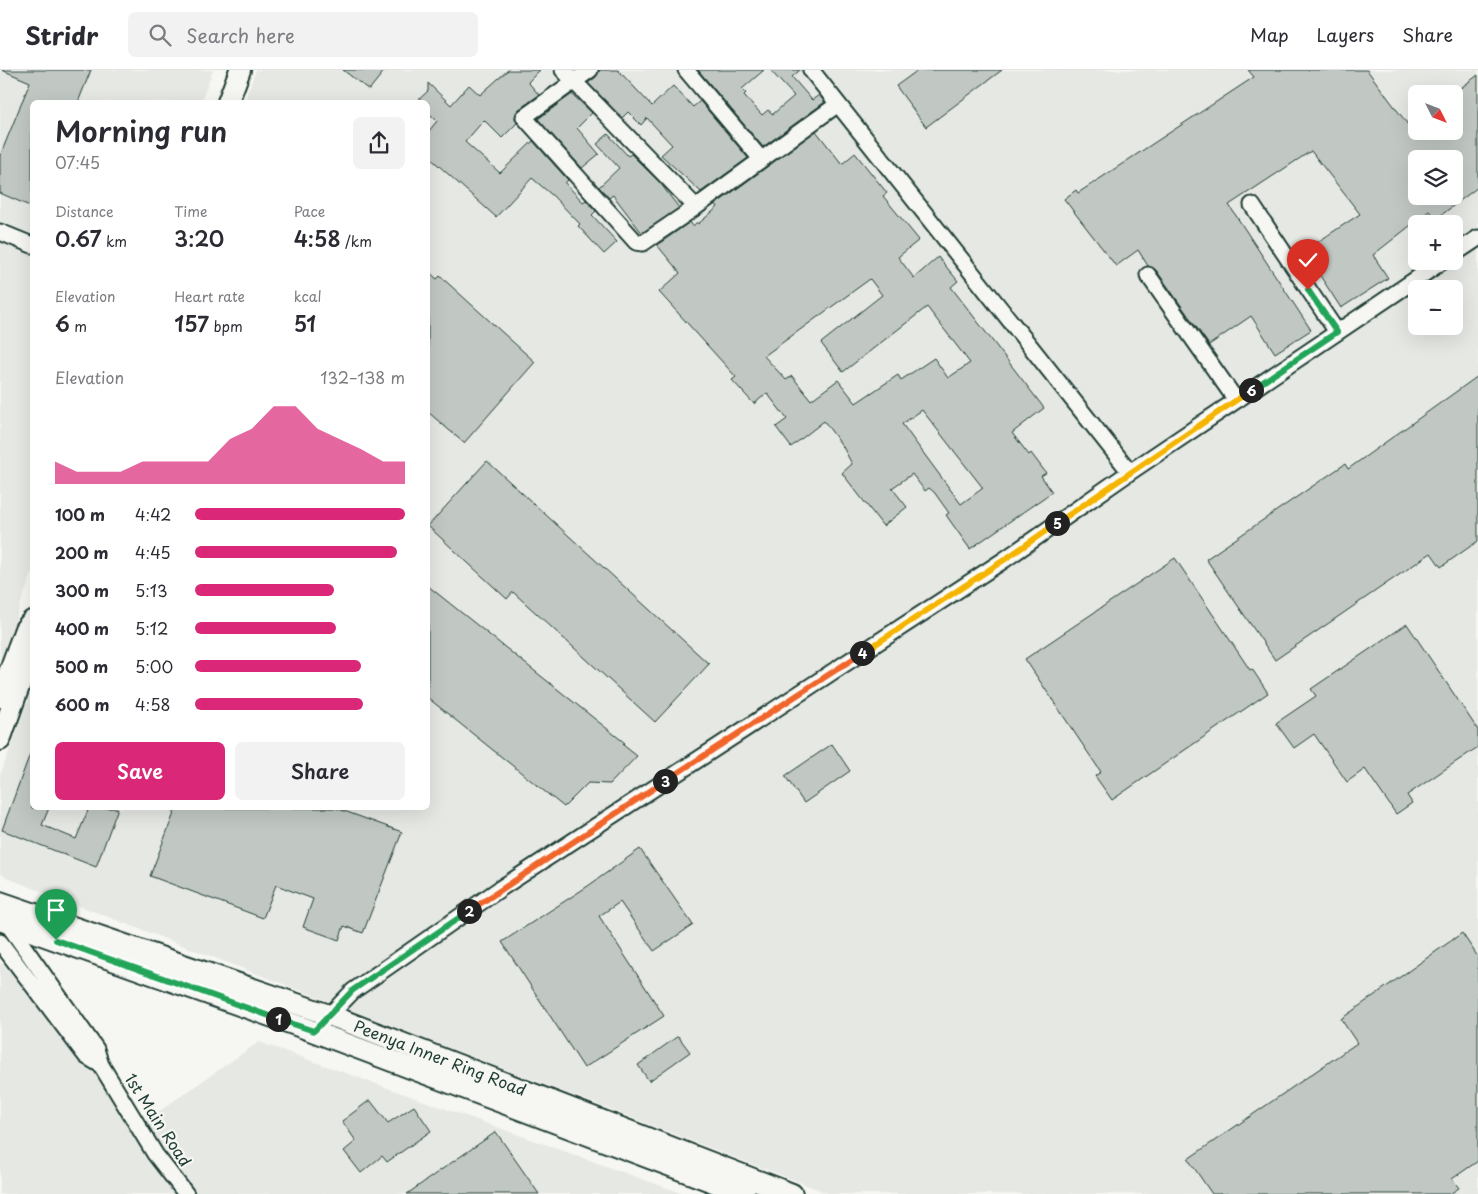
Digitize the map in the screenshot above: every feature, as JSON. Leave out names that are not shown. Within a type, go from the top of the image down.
[{"type":"main road","points":[[229,100],[240,70]]},
{"type":"main road","points":[[0,697],[25,629],[30,624]]},
{"type":"main road","points":[[0,740],[30,656]]},
{"type":"main road","name":"Peenya Inner Ring Road","points":[[4,912],[329,1015],[792,1194]]},
{"type":"main road","name":"Peenya Inner Ring Road","points":[[4,912],[745,1194]]},
{"type":"main road","points":[[340,1041],[356,1026]]},
{"type":"street","points":[[563,70],[696,207]]},
{"type":"street","points":[[590,70],[524,117],[636,242],[643,243],[838,104]]},
{"type":"street","points":[[686,70],[761,159]]},
{"type":"street","points":[[811,70],[1130,472]]},
{"type":"street","points":[[1252,205],[1337,332]]},
{"type":"street","points":[[0,232],[30,243]]},
{"type":"street","points":[[1463,248],[1478,238]]},
{"type":"street","points":[[314,1031],[353,990],[501,888],[1004,560],[1130,472],[1430,270]]},
{"type":"street","points":[[1148,275],[1236,400]]},
{"type":"street","name":"1st Main Road","points":[[4,912],[96,1049],[101,1065],[156,1154],[186,1194]]},
{"type":"street","name":"1st Main Road","points":[[0,942],[86,1056],[101,1065]]},
{"type":"shaded area","points":[[0,70],[213,70],[202,100],[30,100],[30,578],[0,662]]},
{"type":"shaded area","points":[[256,70],[1478,70],[1478,1194],[830,1194],[7,878],[0,873],[0,775],[30,695],[30,810],[430,810],[430,100],[245,100]]},
{"type":"shaded area","points":[[0,963],[24,974],[142,1123],[259,1042],[684,1194],[0,1194]]},
{"type":"building","points":[[2,70],[91,70],[79,100],[30,100],[30,206],[0,193],[0,156],[30,82]]},
{"type":"building","points":[[343,70],[385,70],[369,90]]},
{"type":"building","points":[[508,70],[540,70],[528,82],[539,95],[518,110],[515,118],[517,123],[502,138],[484,120],[465,142],[500,173],[533,141],[568,180],[565,183],[583,202],[586,200],[596,211],[592,215],[617,242],[604,254],[578,226],[580,224],[553,196],[532,178],[496,217],[430,158],[430,130],[437,121],[430,114],[430,100],[418,100],[428,91],[428,83],[451,105],[469,85],[480,95]]},
{"type":"building","points":[[600,70],[618,70],[652,106],[673,86],[693,107],[700,101],[748,158],[701,192],[661,155],[672,145],[647,118],[641,125],[628,112],[622,118],[588,83],[596,77]]},
{"type":"building","points":[[698,70],[764,70],[742,89],[746,93],[744,95],[762,115],[768,110],[773,114],[794,96],[770,70],[800,70],[792,77],[812,100],[819,95],[825,102],[763,147]]},
{"type":"building","points":[[918,70],[1002,70],[926,127],[896,86]]},
{"type":"building","points":[[1248,70],[1367,70],[1408,125],[1408,140],[1463,140],[1463,86],[1478,75],[1478,187],[1463,198],[1463,150],[1408,150],[1408,205],[1454,205],[1441,215],[1432,215],[1429,211],[1424,215],[1408,215],[1408,228],[1373,255],[1388,278],[1341,308],[1304,251],[1360,214],[1311,151],[1229,205],[1311,330],[1275,353],[1251,316],[1209,345],[1156,270],[1148,266],[1138,250],[1116,266],[1064,199],[1076,190],[1078,193],[1254,77]]},
{"type":"building","points":[[572,94],[592,113],[577,128],[599,154],[582,168],[538,119]]},
{"type":"building","points":[[816,131],[842,164],[855,153],[887,193],[883,196],[919,240],[898,257],[914,278],[938,257],[958,281],[951,287],[1044,408],[1012,433],[1029,455],[1031,453],[1046,473],[1041,476],[1052,492],[970,549],[946,515],[949,513],[934,492],[929,488],[925,491],[912,474],[892,488],[907,507],[883,526],[842,473],[852,464],[843,447],[824,421],[791,447],[776,427],[787,419],[767,393],[754,404],[732,380],[736,377],[659,292],[680,273],[657,245],[690,222],[693,226],[697,222],[698,224],[718,207],[716,204]],"holes":[[[870,279],[882,295],[821,343],[843,372],[927,307],[970,363],[948,378],[934,358],[901,380],[898,375],[856,403],[838,380],[811,400],[792,376],[786,380],[764,356]],[[922,410],[983,488],[961,504],[902,424]]]},
{"type":"building","points":[[608,134],[628,156],[631,154],[661,184],[679,208],[642,233],[613,195],[609,198],[599,187],[619,168],[597,144]]},
{"type":"building","points":[[430,273],[437,279],[440,276],[535,362],[464,443],[430,414]]},
{"type":"building","points":[[1478,376],[1478,541],[1441,567],[1431,553],[1275,660],[1206,559],[1345,464],[1348,469]]},
{"type":"building","points":[[487,461],[709,664],[655,722],[513,592],[507,599],[430,528],[430,524]]},
{"type":"building","points":[[1175,558],[1250,670],[1252,669],[1268,693],[1112,800],[1095,776],[1101,772],[1025,659]]},
{"type":"building","points":[[430,588],[625,743],[623,745],[637,756],[610,784],[588,783],[564,807],[430,700]]},
{"type":"building","points":[[1407,624],[1478,730],[1478,747],[1407,795],[1412,803],[1396,814],[1365,769],[1347,782],[1314,734],[1294,748],[1276,723],[1316,696],[1311,689]]},
{"type":"building","points":[[832,744],[850,771],[804,803],[785,776]]},
{"type":"building","points":[[30,754],[30,810],[48,810],[42,825],[76,839],[88,810],[117,810],[96,867],[2,830]]},
{"type":"building","points":[[175,810],[342,810],[402,832],[363,933],[344,926],[339,940],[303,927],[313,899],[276,885],[263,918],[150,876]]},
{"type":"building","points":[[640,849],[693,925],[654,951],[620,902],[599,916],[664,1016],[584,1068],[502,942],[588,886]]},
{"type":"building","points":[[1462,933],[1478,957],[1478,1161],[1452,1179],[1459,1188],[1450,1194],[1212,1194],[1188,1159],[1357,1043],[1341,1019]]},
{"type":"building","points":[[678,1036],[690,1052],[649,1081],[638,1065]]},
{"type":"building","points":[[370,1100],[388,1123],[414,1106],[431,1131],[387,1162],[382,1156],[361,1173],[344,1151],[356,1141],[342,1121]]},
{"type":"building","points":[[496,1132],[539,1194],[407,1194],[438,1172]]},
{"type":"route","points":[[56,940],[314,1031],[353,990],[501,888],[1004,560],[1337,332],[1308,290]]}]
